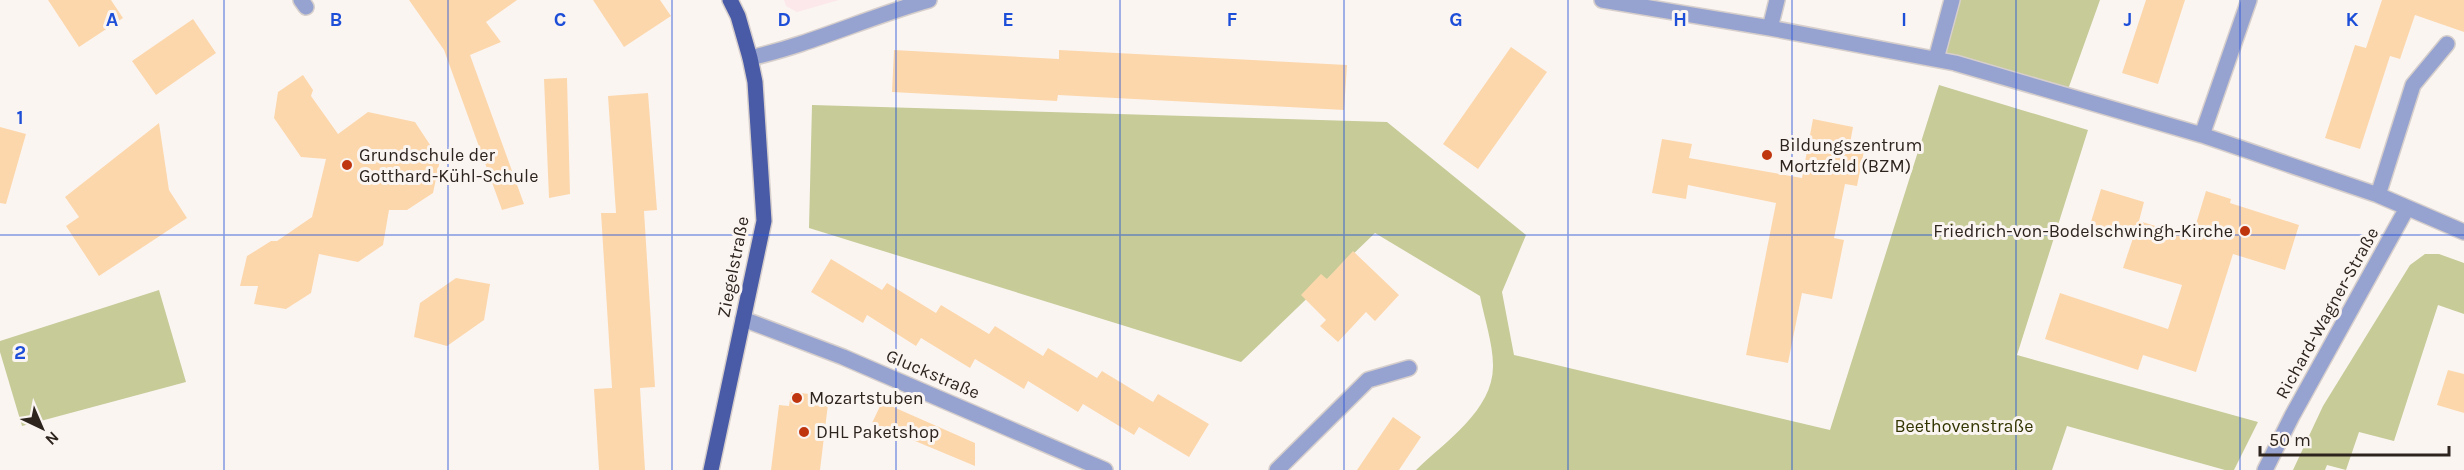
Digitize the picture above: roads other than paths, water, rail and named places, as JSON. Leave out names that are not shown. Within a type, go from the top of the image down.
[{"type":"main road","name":"Ziegelstraße","points":[[711,470],[764,221],[761,156],[750,58],[738,16],[730,0]]},
{"type":"street","points":[[750,58],[782,50],[882,14],[929,0]]},
{"type":"street","points":[[1602,0],[1642,3],[1936,59],[2202,135],[2378,195],[2464,232]]},
{"type":"street","points":[[1770,28],[1778,0]]},
{"type":"street","points":[[1936,59],[1952,0]]},
{"type":"street","points":[[2202,135],[2249,0]]},
{"type":"street","points":[[2378,195],[2413,85],[2447,44]]},
{"type":"street","name":"Richard-Wagner-Straße","points":[[2265,470],[2292,416],[2407,208]]},
{"type":"street","name":"Gluckstraße","points":[[743,319],[843,357],[1105,470]]},
{"type":"street","points":[[1277,470],[1368,380],[1409,368]]},
{"type":"place","name":"Bildungszentrum Mortzfeld (BZM)","points":[[1767,155]]},
{"type":"place","name":"Grundschule der Gotthard-Kühl-Schule","points":[[347,165]]},
{"type":"place","name":"Friedrich-von-Bodelschwingh-Kirche","points":[[2245,231]]},
{"type":"place","name":"Mozartstuben","points":[[797,398]]},
{"type":"place","name":"DHL Paketshop","points":[[804,432]]},
{"type":"park label","name":"Beethovenstraße","points":[[1964,426]]}]
